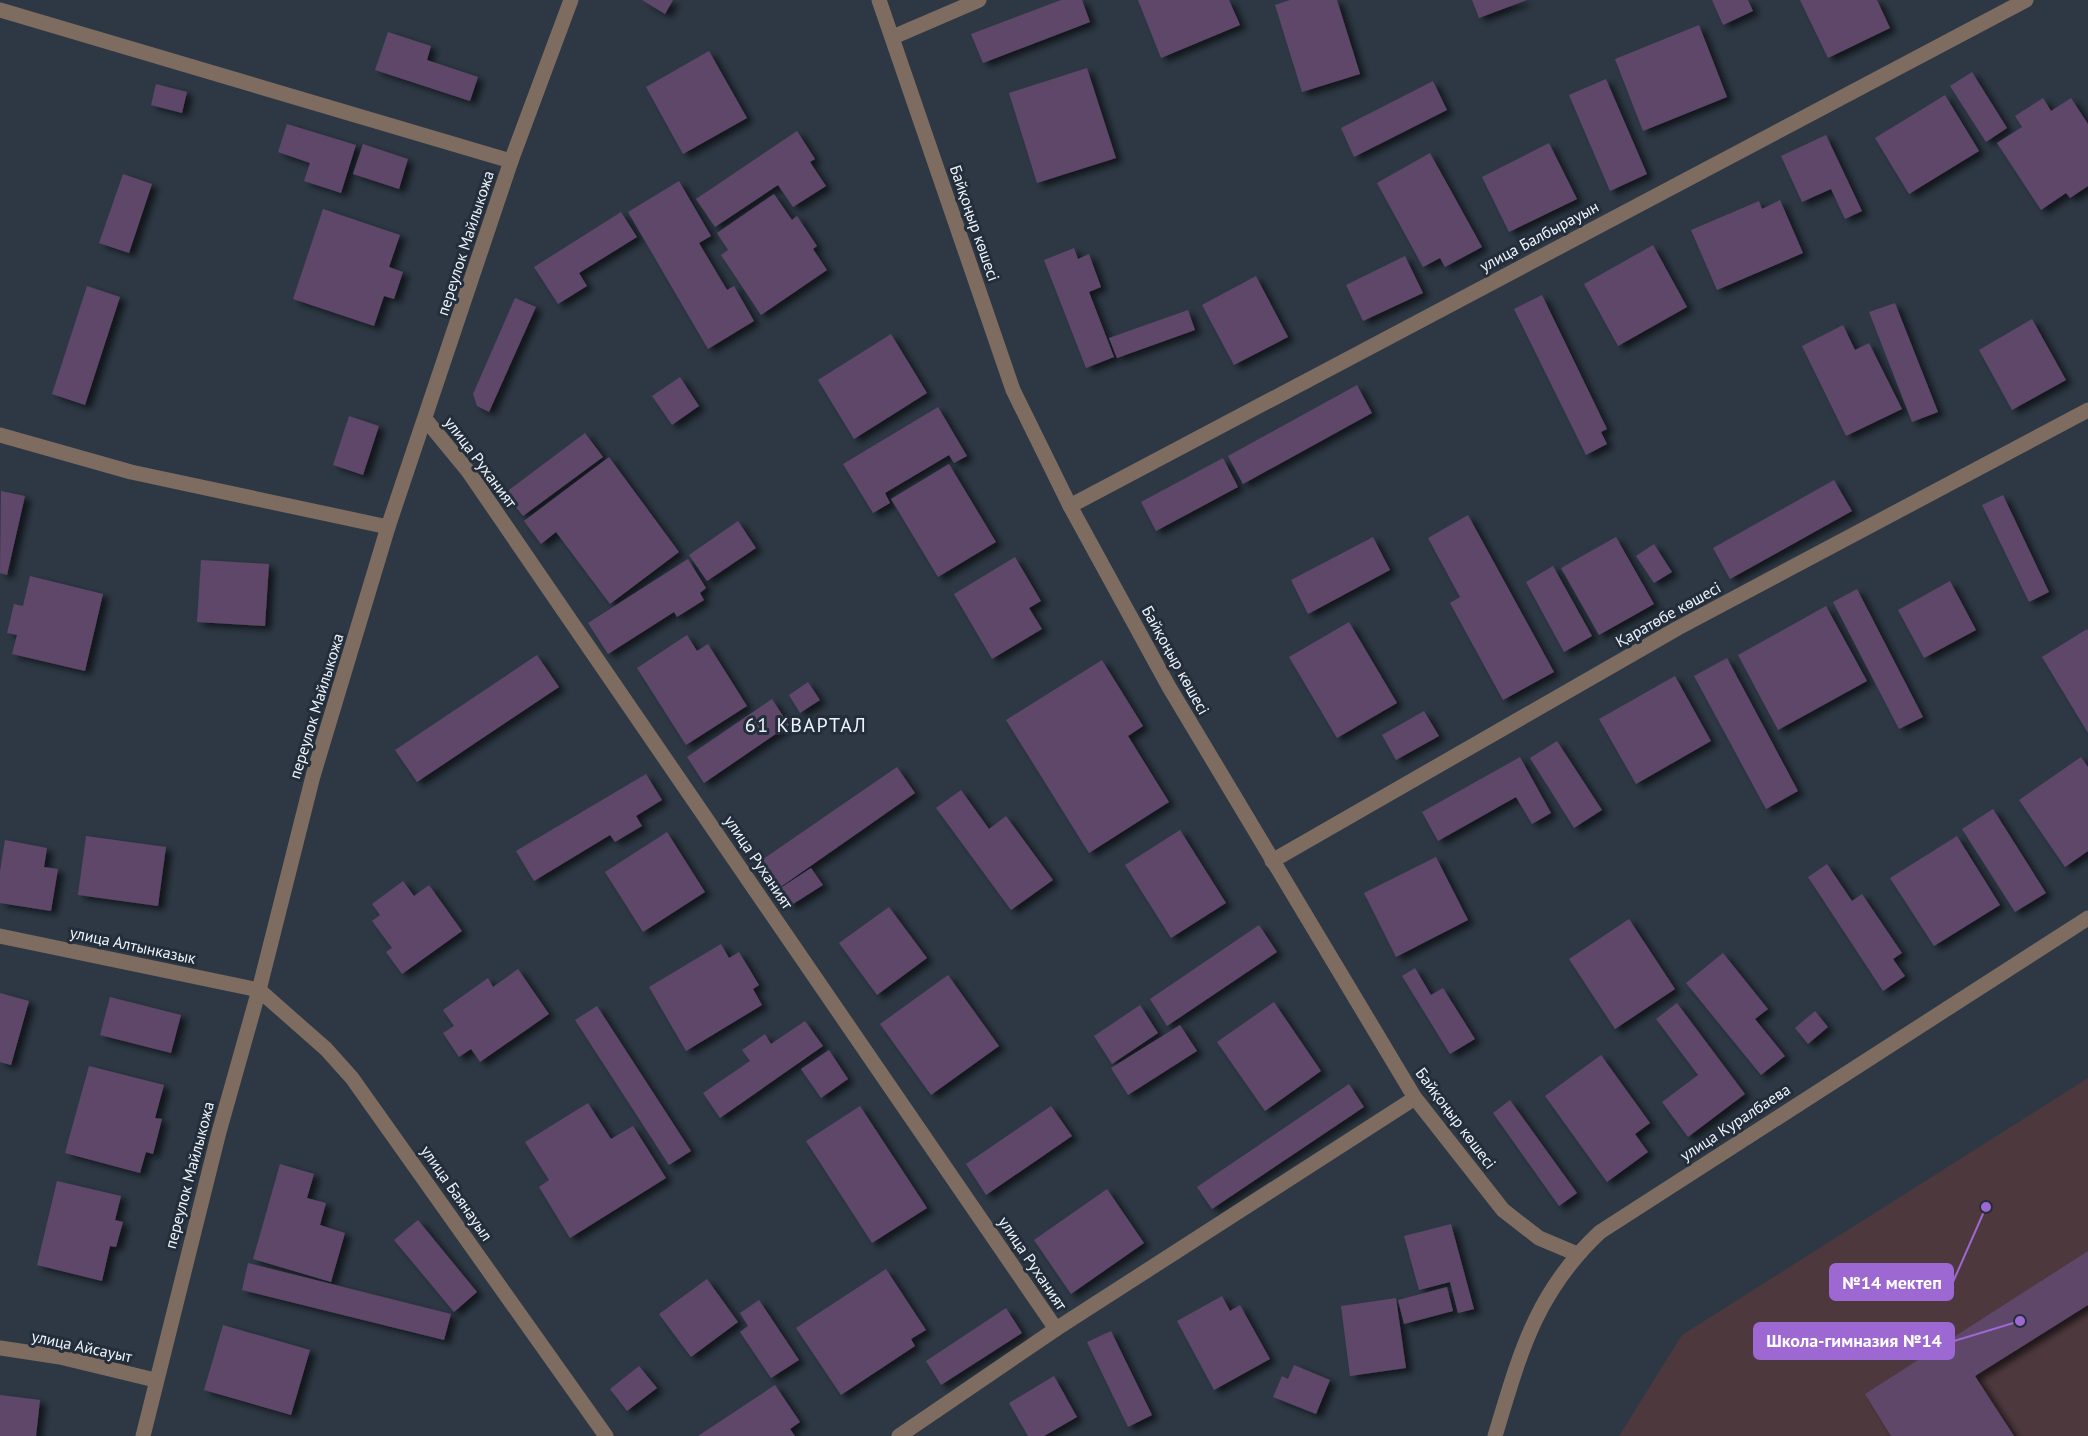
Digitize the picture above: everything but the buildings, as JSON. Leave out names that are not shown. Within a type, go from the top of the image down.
[{"type":"street","name":"переулок Майлыкожа","points":[[143,1436],[155,1380],[219,1132],[259,990],[313,776],[388,527],[426,420],[511,161],[571,0]]},
{"type":"street","name":"Байқоңыр көшесі","points":[[879,0],[1013,390],[1070,506],[1169,687],[1415,1098],[1503,1210],[1539,1238],[1577,1254]]},
{"type":"street","points":[[893,37],[979,0]]},
{"type":"street","name":"улица Балбырауын","points":[[1070,506],[2026,0]]},
{"type":"street","points":[[0,10],[511,161]]},
{"type":"street","name":"Қаратөбе көшесі","points":[[1272,861],[1678,628],[2088,410]]},
{"type":"street","name":"улица Руханият","points":[[426,420],[481,491],[1056,1329]]},
{"type":"street","points":[[0,435],[131,472],[388,527]]},
{"type":"street","name":"улица Куралбаева","points":[[1495,1436],[1522,1347],[1545,1298],[1577,1254],[1600,1232],[2088,918]]},
{"type":"street","name":"улица Алтынказык","points":[[0,936],[259,990]]},
{"type":"street","name":"улица Баянауыл","points":[[259,990],[326,1049],[359,1086],[606,1436]]},
{"type":"street","points":[[899,1436],[1056,1329],[1415,1098]]},
{"type":"street","name":"улица Айсауыт","points":[[0,1348],[60,1357],[155,1380]]},
{"type":"shaded area","points":[[2088,1078],[2088,1436],[1619,1436],[1682,1335]]},
{"type":"place","name":"№14 мектеп","points":[[1986,1207]]},
{"type":"place","name":"Школа-гимназия №14","points":[[2020,1321]]},
{"type":"district","name":"61 КВАРТАЛ","points":[[806,725]]}]
